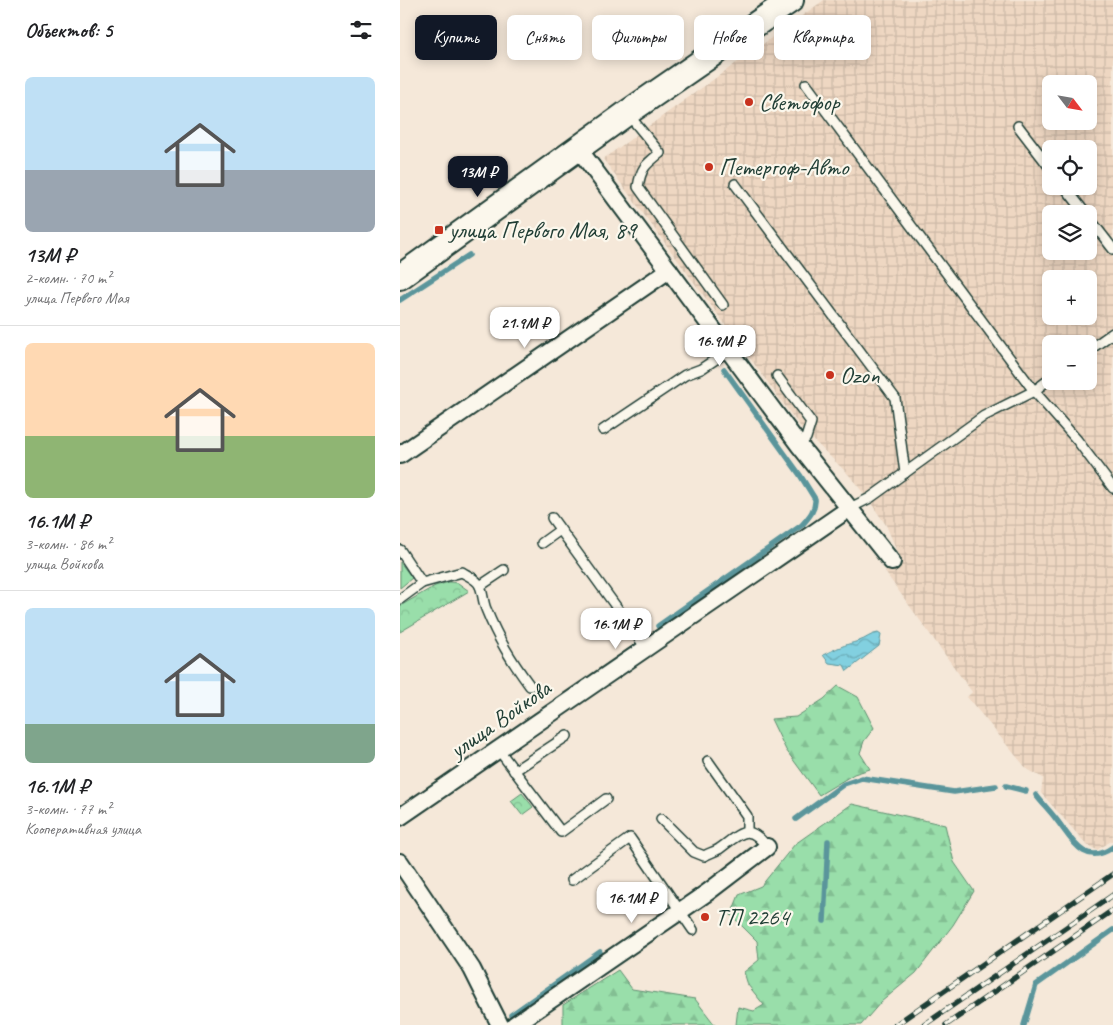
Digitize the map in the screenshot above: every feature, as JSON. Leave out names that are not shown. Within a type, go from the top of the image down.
[{"type":"street","points":[[400,277],[627,113],[791,0]]},
{"type":"street","points":[[578,148],[799,445],[892,562]]},
{"type":"street","points":[[400,455],[669,270]]},
{"type":"street","name":"улица Войкова","points":[[400,817],[850,508]]},
{"type":"street","points":[[514,1025],[708,892],[767,848]]},
{"type":"street","points":[[400,862],[468,961],[500,1025]]},
{"type":"lane","points":[[806,84],[1034,390],[1077,440],[1113,488]]},
{"type":"lane","points":[[627,113],[660,153],[644,166],[640,173],[638,187],[722,305]]},
{"type":"lane","points":[[1018,126],[1042,157]]},
{"type":"lane","points":[[735,184],[895,398],[904,473]]},
{"type":"lane","points":[[1071,195],[1079,205]]},
{"type":"lane","points":[[1097,228],[1113,249]]},
{"type":"lane","points":[[1097,344],[1113,333]]},
{"type":"lane","points":[[603,430],[685,375],[702,369],[728,351]]},
{"type":"lane","points":[[777,376],[811,422],[806,438],[799,445]]},
{"type":"lane","points":[[850,508],[868,499],[984,416],[1042,384]]},
{"type":"lane","points":[[552,518],[646,648]]},
{"type":"lane","points":[[542,542],[560,530]]},
{"type":"lane","points":[[400,550],[422,583]]},
{"type":"lane","points":[[480,586],[504,570]]},
{"type":"lane","points":[[400,599],[422,583],[462,572],[475,580],[480,586],[484,606],[498,638],[530,686]]},
{"type":"lane","points":[[514,771],[567,736]]},
{"type":"lane","points":[[498,749],[561,832],[606,799]]},
{"type":"lane","points":[[708,761],[747,816],[747,831]]},
{"type":"lane","points":[[661,819],[694,852],[704,856],[717,850],[740,833],[747,831],[760,837],[767,848]]},
{"type":"lane","points":[[572,880],[630,838],[693,930]]},
{"type":"shaded area","points":[[824,0],[1113,0],[1113,840],[1097,850],[1087,845],[1041,793],[1043,778],[1027,769],[967,697],[972,692],[885,572],[901,561],[886,525],[849,475],[802,429],[603,159],[741,60],[764,60],[764,43],[774,36],[774,60],[871,60],[871,15],[803,15]]},
{"type":"green space","points":[[400,562],[412,578],[400,588]]},
{"type":"green space","points":[[449,582],[458,583],[469,591],[400,632],[400,606],[435,586]]},
{"type":"green space","points":[[838,686],[858,697],[874,728],[864,741],[860,753],[870,769],[854,774],[819,795],[786,750],[771,719],[796,717],[824,699]]},
{"type":"green space","points":[[522,793],[533,807],[522,815],[511,801]]},
{"type":"green space","points":[[852,804],[945,825],[954,862],[974,891],[953,925],[916,973],[881,1002],[861,1025],[736,1025],[738,1007],[754,1011],[764,1005],[748,985],[744,972],[759,960],[757,941],[731,915],[739,895],[761,886],[795,844]]},
{"type":"green space","points":[[618,970],[632,989],[695,999],[715,1025],[563,1025],[563,1005]]},
{"type":"water","points":[[878,633],[881,635],[879,646],[847,671],[844,665],[829,663],[823,655],[873,634]]},
{"type":"waterway","points":[[400,300],[469,255]]},
{"type":"waterway","points":[[658,626],[802,525],[814,507],[815,499],[800,475],[724,369]]},
{"type":"waterway","points":[[796,819],[844,784],[862,778],[954,792],[996,786]]},
{"type":"waterway","points":[[1006,786],[1026,791]]},
{"type":"waterway","points":[[1036,795],[1079,848],[1094,854],[1103,853],[1113,847]]},
{"type":"waterway","points":[[824,921],[828,841]]},
{"type":"waterway","points":[[1024,1025],[1036,985],[1113,930]]},
{"type":"waterway","points":[[511,1015],[600,952]]},
{"type":"railway","points":[[895,1025],[1113,874]]},
{"type":"railway","points":[[924,1025],[1113,895]]},
{"type":"railway","points":[[946,1025],[1113,910]]},
{"type":"place","name":"Светофор","points":[[749,102]]},
{"type":"place","name":"Петергоф-Авто","points":[[709,167]]},
{"type":"place","name":"улица Первого Мая, 89","points":[[439,230]]},
{"type":"place","name":"Ozon","points":[[830,375]]},
{"type":"place","name":"ТП 2264","points":[[705,917]]}]
